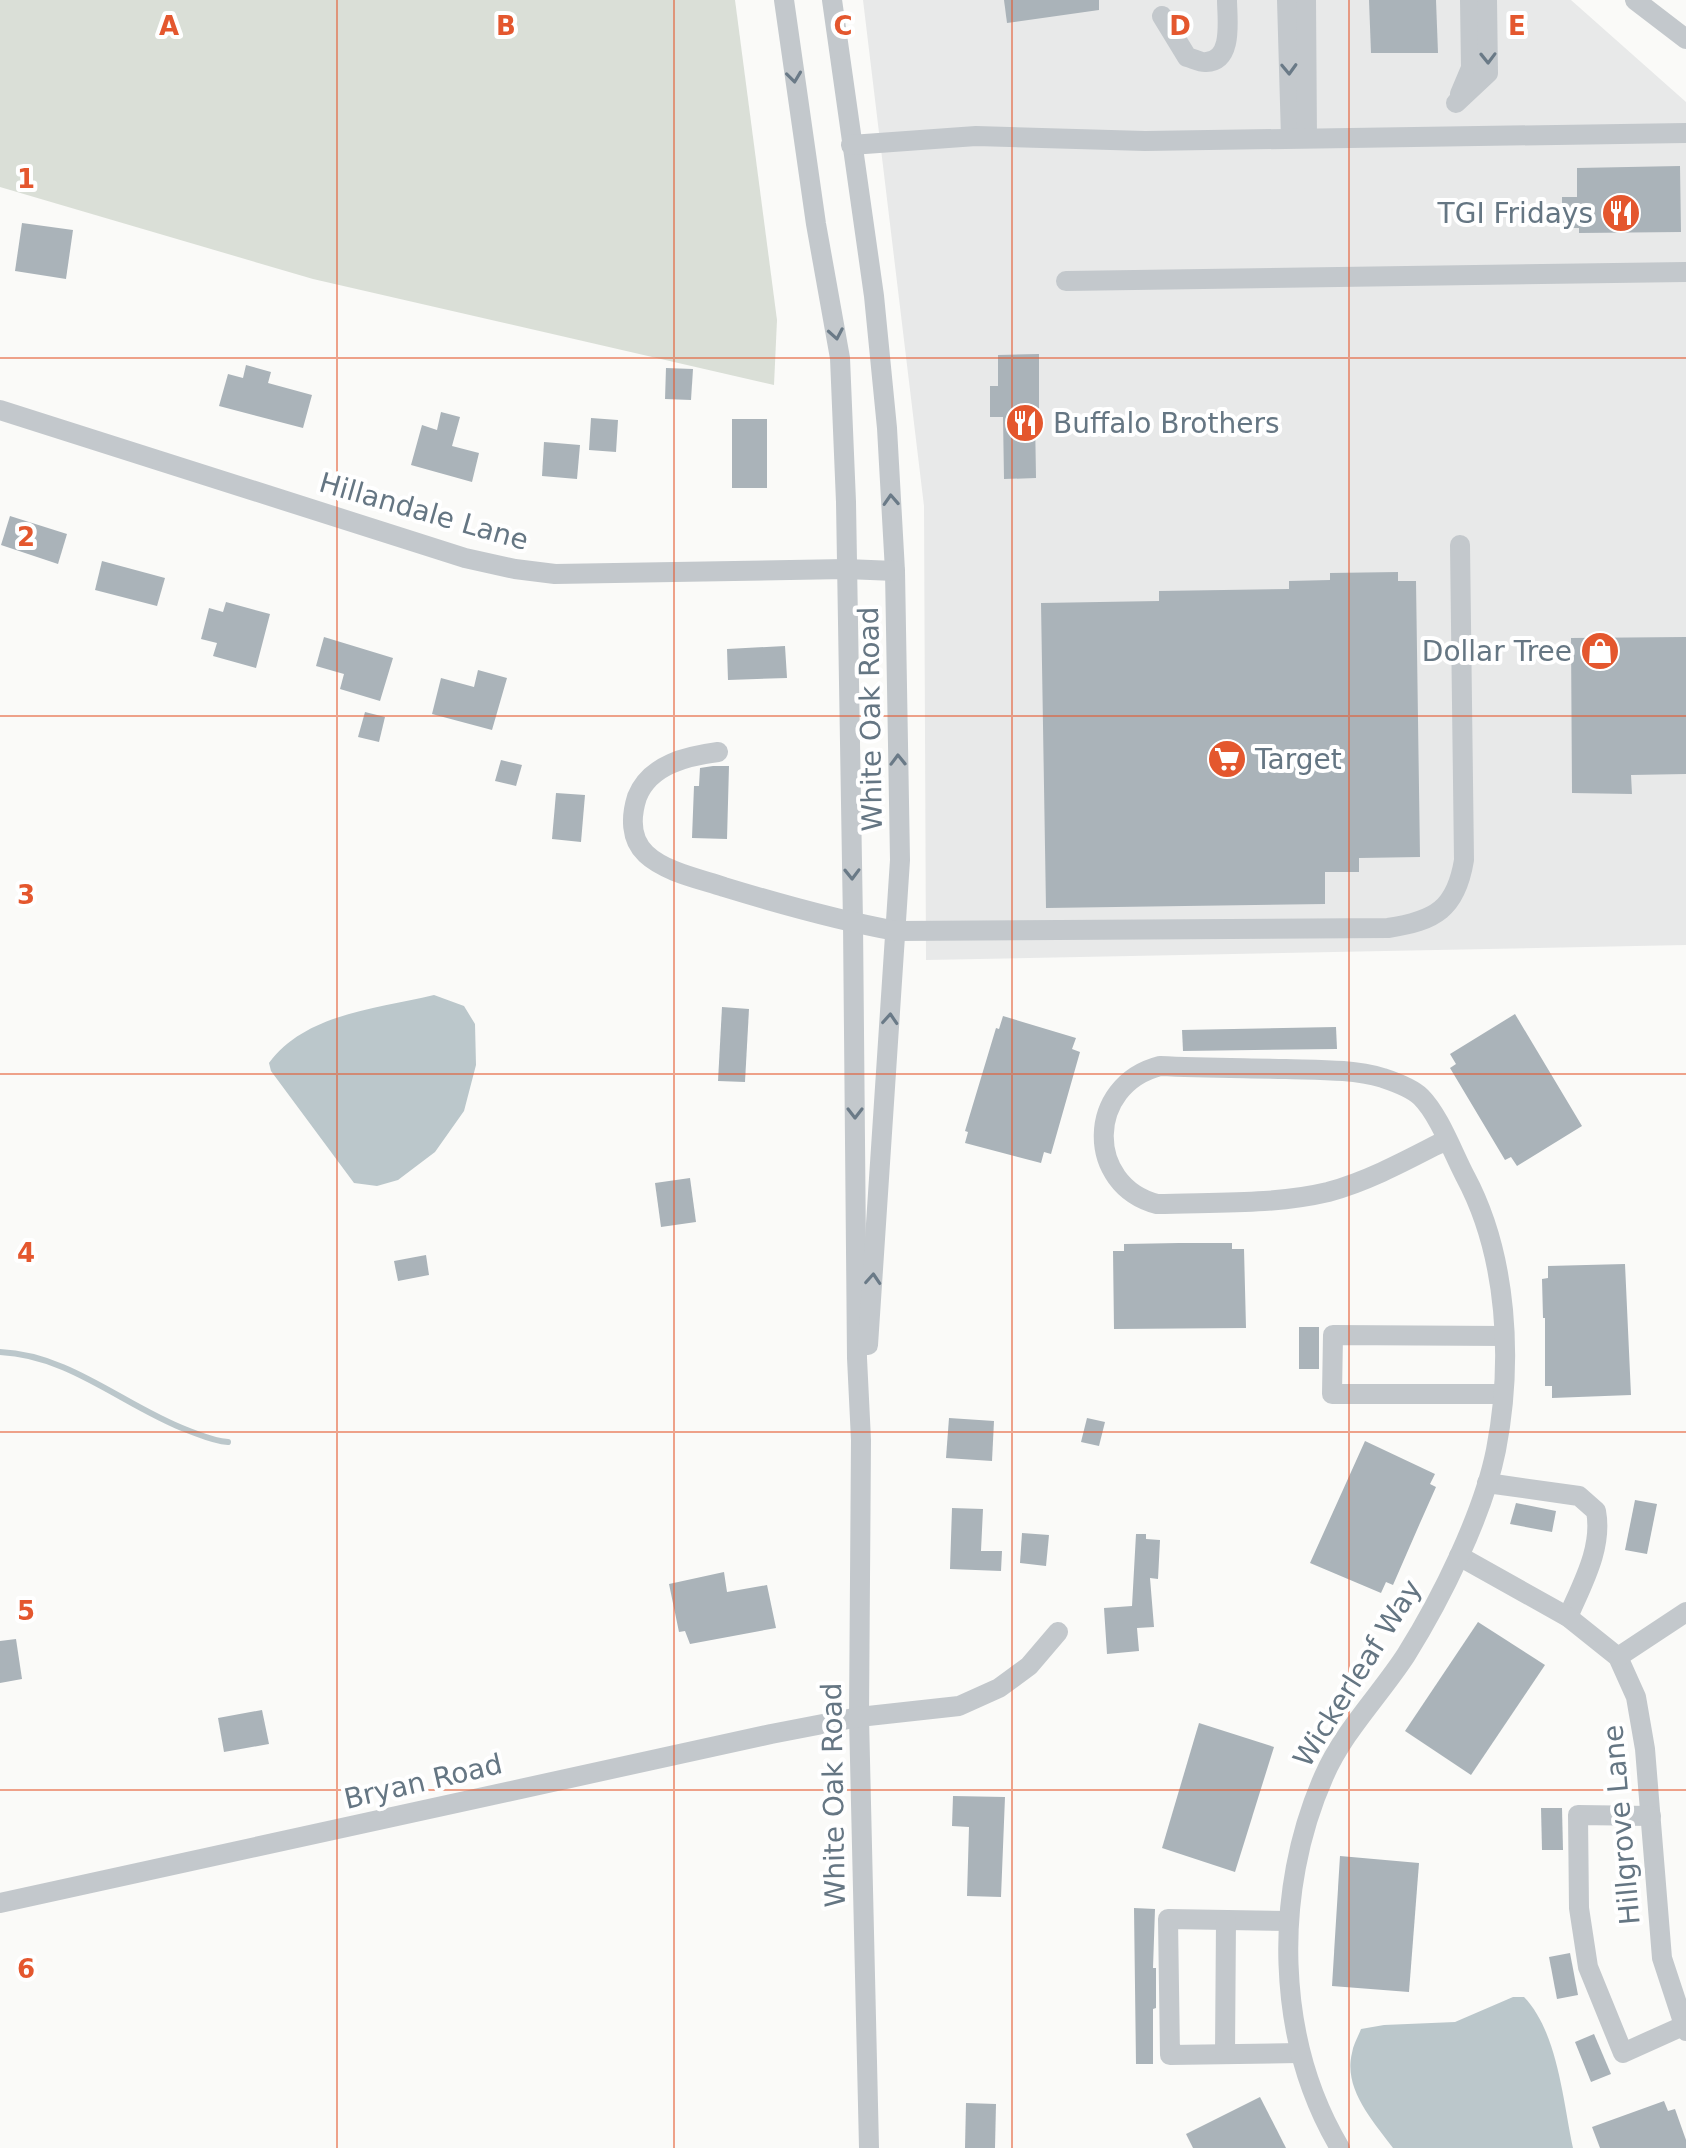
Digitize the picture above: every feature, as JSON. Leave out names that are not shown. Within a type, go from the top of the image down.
[{"type":"street","name":"White Oak Road","points":[[784,0],[811,196],[840,358],[853,923],[857,1358],[861,1440],[859,1717],[869,2148]]},
{"type":"street","name":"White Oak Road","points":[[832,0],[874,296],[887,428],[895,571],[900,860],[861,1440]]},
{"type":"street","points":[[1162,16],[1187,57],[1206,62],[1218,58],[1227,45],[1227,0]]},
{"type":"street","points":[[1287,0],[1299,138]]},
{"type":"street","points":[[1299,138],[1306,0]]},
{"type":"street","points":[[1470,0],[1471,68],[1456,103],[1488,73],[1487,0]]},
{"type":"street","points":[[1635,0],[1686,39]]},
{"type":"street","points":[[851,145],[976,136],[1145,141],[1686,133]]},
{"type":"street","points":[[1066,281],[1686,272]]},
{"type":"street","name":"Hillandale Lane","points":[[0,410],[465,558],[515,569],[555,574],[846,569],[895,571]]},
{"type":"street","points":[[718,752],[686,756],[662,768],[639,792],[632,822],[635,838],[646,854],[694,877],[818,916],[896,931],[1388,928],[1415,924],[1444,909],[1453,897],[1465,851],[1460,545]]},
{"type":"street","name":"Wickerleaf Way","points":[[1340,2148],[1324,2122],[1299,2053],[1293,2016],[1289,1921],[1296,1866],[1311,1808],[1325,1773],[1404,1658],[1459,1556],[1487,1483],[1496,1451],[1502,1394],[1505,1321],[1499,1279],[1486,1226],[1469,1183],[1446,1140],[1419,1095],[1384,1078],[1331,1070],[1160,1066],[1144,1070],[1114,1095],[1102,1137],[1108,1162],[1119,1179],[1144,1200],[1157,1204],[1287,1198],[1329,1192],[1378,1173],[1446,1140]]},
{"type":"street","points":[[1502,1394],[1332,1394],[1333,1335],[1504,1336]]},
{"type":"street","points":[[1487,1483],[1579,1496],[1596,1511],[1599,1528],[1592,1560],[1568,1617]]},
{"type":"street","name":"Hillgrove Lane","points":[[1459,1556],[1568,1617],[1618,1657],[1636,1697],[1649,1777],[1662,1958],[1685,2029]]},
{"type":"street","points":[[1618,1657],[1686,1612]]},
{"type":"street","name":"Bryan Road","points":[[0,1903],[630,1763],[859,1717],[959,1706],[999,1688],[1029,1666],[1058,1632]]},
{"type":"street","points":[[1651,1816],[1578,1815],[1579,1908],[1588,1967],[1623,2053],[1685,2029]]},
{"type":"street","points":[[1289,1921],[1168,1919],[1170,2055],[1299,2053]]},
{"type":"street","points":[[1225,2054],[1226,1920]]},
{"type":"shaded area","points":[[0,0],[735,0],[777,320],[774,385],[313,279],[0,187]]},
{"type":"shaded area","points":[[863,0],[1571,0],[1686,102],[1686,945],[926,960],[924,506]]},
{"type":"shaded area","points":[[434,995],[464,1006],[475,1024],[476,1065],[464,1111],[435,1152],[398,1180],[377,1186],[354,1183],[271,1071],[269,1063],[284,1046],[322,1023],[366,1009]]},
{"type":"shaded area","points":[[1513,1997],[1524,1997],[1545,2029],[1558,2068],[1573,2148],[1393,2148],[1369,2116],[1352,2079],[1352,2053],[1361,2029],[1455,2022]]},
{"type":"building","points":[[1004,0],[1099,0],[1099,10],[1007,23]]},
{"type":"building","points":[[1369,0],[1436,0],[1438,53],[1371,53]]},
{"type":"building","name":"TGI Fridays","points":[[1680,166],[1681,232],[1579,233],[1579,228],[1562,228],[1562,197],[1577,197],[1577,168]]},
{"type":"building","points":[[22,223],[73,230],[66,279],[15,271]]},
{"type":"building","points":[[1039,354],[1039,417],[1035,416],[1036,478],[1004,479],[1003,417],[990,417],[990,386],[998,386],[998,355]]},
{"type":"building","points":[[246,365],[271,372],[268,383],[312,395],[303,428],[219,406],[228,374],[243,378]]},
{"type":"building","points":[[666,368],[693,369],[691,400],[665,399]]},
{"type":"building","points":[[441,412],[460,417],[452,446],[479,453],[472,482],[411,465],[422,425],[437,430]]},
{"type":"building","points":[[591,418],[618,420],[616,452],[589,450]]},
{"type":"building","points":[[732,419],[767,419],[767,488],[732,488]]},
{"type":"building","points":[[544,442],[580,445],[577,479],[542,476]]},
{"type":"building","points":[[10,516],[67,534],[58,564],[1,545]]},
{"type":"building","points":[[102,561],[165,578],[157,606],[95,590]]},
{"type":"building","points":[[1398,572],[1398,581],[1416,581],[1420,857],[1359,858],[1359,872],[1325,872],[1325,904],[1046,908],[1041,603],[1159,601],[1159,591],[1289,589],[1289,581],[1330,580],[1330,573]]},
{"type":"building","points":[[226,602],[270,614],[256,668],[213,656],[217,643],[201,639],[209,608],[223,612]]},
{"type":"building","points":[[324,637],[393,658],[380,701],[340,689],[344,674],[316,666]]},
{"type":"building","points":[[1686,637],[1686,774],[1631,775],[1632,794],[1572,793],[1571,638]]},
{"type":"building","points":[[785,646],[787,678],[728,680],[727,649]]},
{"type":"building","points":[[478,670],[507,678],[492,730],[432,714],[441,678],[474,687]]},
{"type":"building","points":[[365,712],[385,717],[379,742],[358,737]]},
{"type":"building","points":[[501,760],[522,765],[516,786],[495,781]]},
{"type":"building","points":[[729,766],[727,839],[692,838],[694,786],[699,786],[700,768]]},
{"type":"building","points":[[556,793],[585,795],[581,842],[552,839]]},
{"type":"building","points":[[722,1007],[749,1009],[745,1082],[718,1081]]},
{"type":"building","points":[[1515,1014],[1582,1126],[1517,1166],[1511,1157],[1505,1160],[1450,1068],[1456,1064],[1450,1054]]},
{"type":"building","points":[[1003,1016],[1076,1038],[1072,1049],[1080,1052],[1051,1154],[1044,1152],[1041,1163],[965,1143],[968,1132],[965,1131],[996,1028],[999,1029]]},
{"type":"building","points":[[1336,1027],[1337,1049],[1183,1051],[1182,1030]]},
{"type":"building","points":[[690,1178],[696,1222],[661,1227],[655,1183]]},
{"type":"building","points":[[1232,1243],[1232,1249],[1244,1249],[1246,1328],[1114,1329],[1113,1251],[1124,1251],[1124,1244]]},
{"type":"building","points":[[426,1255],[429,1275],[398,1281],[394,1261]]},
{"type":"building","points":[[1625,1264],[1631,1395],[1552,1398],[1552,1386],[1545,1386],[1542,1279],[1548,1278],[1548,1266]]},
{"type":"building","points":[[1299,1327],[1319,1327],[1319,1369],[1299,1369]]},
{"type":"building","points":[[949,1418],[994,1421],[992,1461],[946,1458]]},
{"type":"building","points":[[1087,1418],[1105,1422],[1099,1446],[1081,1442]]},
{"type":"building","points":[[1365,1441],[1435,1474],[1430,1484],[1436,1487],[1393,1585],[1386,1582],[1381,1593],[1310,1563]]},
{"type":"building","points":[[1635,1500],[1657,1504],[1647,1554],[1625,1550]]},
{"type":"building","points":[[1516,1503],[1556,1511],[1552,1532],[1510,1524]]},
{"type":"building","points":[[952,1508],[983,1509],[981,1551],[1002,1551],[1001,1571],[950,1569]]},
{"type":"building","points":[[1022,1533],[1049,1535],[1046,1566],[1020,1563]]},
{"type":"building","points":[[1136,1534],[1146,1534],[1146,1539],[1160,1540],[1158,1579],[1150,1578],[1154,1627],[1137,1628],[1139,1651],[1107,1654],[1104,1608],[1132,1606]]},
{"type":"building","points":[[724,1572],[727,1592],[767,1585],[776,1628],[690,1644],[685,1631],[679,1632],[669,1584]]},
{"type":"building","points":[[1478,1622],[1545,1665],[1471,1775],[1405,1731]]},
{"type":"building","points":[[16,1639],[22,1679],[0,1683],[0,1641]]},
{"type":"building","points":[[262,1710],[269,1744],[224,1752],[218,1718]]},
{"type":"building","points":[[1199,1723],[1274,1747],[1235,1872],[1162,1848]]},
{"type":"building","points":[[953,1796],[1005,1797],[1001,1897],[967,1896],[969,1827],[952,1826]]},
{"type":"building","points":[[1541,1808],[1562,1808],[1563,1850],[1542,1850]]},
{"type":"building","points":[[1340,1856],[1419,1863],[1409,1992],[1332,1986]]},
{"type":"building","points":[[1134,1908],[1155,1909],[1153,2064],[1136,2064]]},
{"type":"building","points":[[1570,1953],[1578,1995],[1557,1999],[1549,1957]]},
{"type":"building","points":[[1594,2034],[1611,2074],[1591,2082],[1575,2042]]},
{"type":"building","points":[[1260,2097],[1286,2148],[1193,2148],[1186,2134]]},
{"type":"building","points":[[1664,2101],[1668,2111],[1675,2109],[1686,2148],[1600,2148],[1592,2127]]},
{"type":"building","points":[[966,2103],[996,2104],[995,2148],[965,2148]]},
{"type":"waterway","points":[[0,1352],[50,1362],[164,1420],[207,1438],[228,1442]]},
{"type":"place","name":"TGI Fridays","points":[[1621,213]]},
{"type":"place","name":"Buffalo Brothers","points":[[1025,423]]},
{"type":"place","name":"Dollar Tree","points":[[1600,651]]},
{"type":"place","name":"Target","points":[[1227,759]]}]
